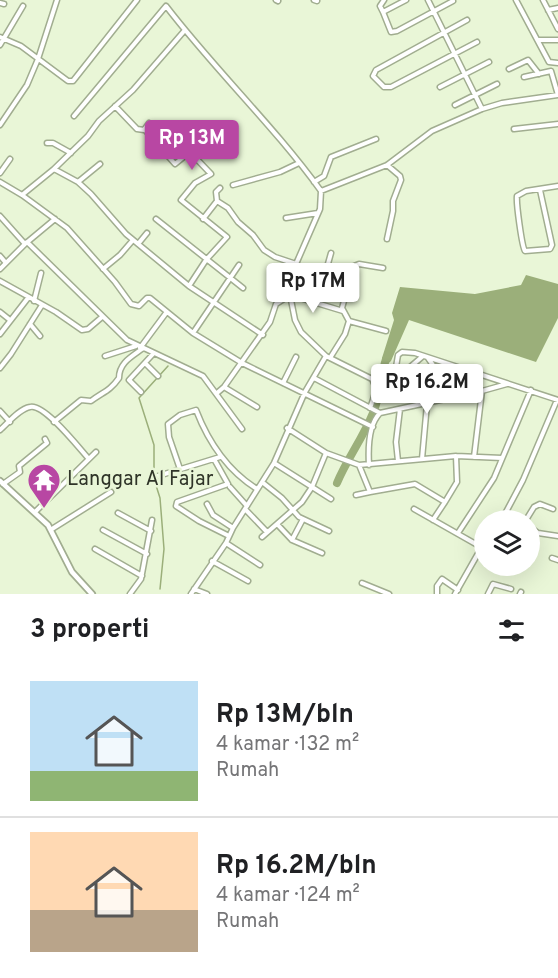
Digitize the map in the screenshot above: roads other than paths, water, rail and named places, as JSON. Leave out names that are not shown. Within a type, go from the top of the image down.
[{"type":"street","points":[[0,125],[27,85],[57,0]]},
{"type":"street","points":[[2,38],[21,46],[68,81],[72,81],[136,0]]},
{"type":"street","points":[[163,0],[184,30],[241,93],[321,191],[319,213],[296,264],[290,295],[295,320],[301,332],[328,357],[372,379],[376,393],[370,408]]},
{"type":"street","points":[[384,0],[380,6],[389,30],[393,32],[453,1]]},
{"type":"street","points":[[383,12],[406,0]]},
{"type":"street","points":[[428,0],[482,109]]},
{"type":"street","points":[[516,0],[549,62],[558,63]]},
{"type":"street","points":[[543,0],[558,29]]},
{"type":"street","points":[[0,45],[2,38],[23,6]]},
{"type":"street","points":[[74,116],[166,6]]},
{"type":"street","points":[[548,10],[558,8]]},
{"type":"street","points":[[467,20],[376,70],[373,76],[384,87],[391,87],[477,42]]},
{"type":"street","points":[[22,195],[71,154],[99,121],[133,90],[184,30]]},
{"type":"street","points":[[538,40],[558,40]]},
{"type":"street","points":[[509,69],[528,60],[539,74]]},
{"type":"street","points":[[440,87],[489,62]]},
{"type":"street","points":[[321,191],[387,165],[432,131],[482,109],[502,103],[558,95],[551,71],[525,78]]},
{"type":"street","points":[[455,105],[497,84]]},
{"type":"street","points":[[115,106],[137,129],[145,130],[175,164],[202,142]]},
{"type":"street","points":[[145,130],[149,123]]},
{"type":"street","points":[[514,129],[558,124]]},
{"type":"street","points":[[315,182],[324,176],[331,157],[376,139]]},
{"type":"street","points":[[48,143],[53,143],[71,154]]},
{"type":"street","points":[[189,286],[206,260],[227,237],[181,200],[195,183],[211,174],[190,152]]},
{"type":"street","points":[[0,173],[10,159]]},
{"type":"street","points":[[233,185],[280,172],[299,163]]},
{"type":"street","points":[[78,182],[100,164]]},
{"type":"street","points":[[387,165],[401,178],[393,201],[387,239]]},
{"type":"street","points":[[54,169],[78,182],[133,240],[189,286],[262,335]]},
{"type":"street","points":[[0,182],[67,228],[131,304],[140,306],[147,298],[150,298],[192,333],[242,363],[373,427]]},
{"type":"street","points":[[540,190],[552,248],[523,250],[517,197],[526,191],[558,186]]},
{"type":"street","points":[[203,219],[217,201],[217,191],[220,188]]},
{"type":"street","points":[[217,201],[228,208],[264,249],[275,257],[296,264]]},
{"type":"street","points":[[286,218],[319,213]]},
{"type":"street","points":[[0,216],[127,340],[203,376],[242,429]]},
{"type":"street","points":[[0,269],[55,219]]},
{"type":"street","points":[[156,219],[243,288]]},
{"type":"street","points":[[550,232],[558,230]]},
{"type":"street","points":[[138,244],[147,233]]},
{"type":"street","points":[[103,268],[120,255],[133,240]]},
{"type":"street","points":[[317,303],[331,253]]},
{"type":"street","points":[[0,256],[6,263]]},
{"type":"street","points":[[382,268],[359,264],[354,266],[342,307],[349,321],[386,331]]},
{"type":"street","points":[[192,333],[239,265]]},
{"type":"street","points":[[34,301],[41,273]]},
{"type":"street","points":[[0,282],[82,330],[88,329],[102,317]]},
{"type":"street","points":[[217,393],[224,387],[262,335],[270,322],[276,304],[290,295],[343,311]]},
{"type":"street","points":[[0,334],[28,298]]},
{"type":"street","points":[[0,367],[42,305]]},
{"type":"street","points":[[0,312],[10,320]]},
{"type":"street","points":[[54,422],[81,400],[91,401],[104,394],[119,378],[122,366],[166,313]]},
{"type":"street","points":[[207,594],[193,592],[226,543],[273,463],[305,392],[345,334],[349,321]]},
{"type":"street","points":[[30,324],[40,336]]},
{"type":"street","points":[[105,356],[140,347]]},
{"type":"street","points":[[422,459],[426,404],[396,367],[398,355],[407,352],[425,357],[557,400],[523,480],[507,510]]},
{"type":"street","points":[[141,392],[129,380],[153,354]]},
{"type":"street","points":[[283,383],[296,357]]},
{"type":"street","points":[[402,374],[425,357]]},
{"type":"street","points":[[425,357],[455,397]]},
{"type":"street","points":[[145,363],[158,376]]},
{"type":"street","points":[[314,378],[379,412],[426,404],[507,384]]},
{"type":"street","points":[[224,387],[257,407]]},
{"type":"street","points":[[458,533],[494,478],[531,390]]},
{"type":"street","points":[[474,457],[482,391]]},
{"type":"street","points":[[0,430],[31,406],[37,407],[48,414],[89,459]]},
{"type":"street","points":[[398,460],[396,442],[400,409]]},
{"type":"street","points":[[180,469],[169,436],[168,424],[180,415],[196,410],[220,457],[257,489]]},
{"type":"street","points":[[0,411],[10,422]]},
{"type":"street","points":[[369,465],[368,446],[379,412]]},
{"type":"street","points":[[287,428],[326,453],[359,465],[456,456],[502,458]]},
{"type":"street","points":[[45,439],[47,443],[19,466],[20,472],[1,483],[52,530],[72,572],[92,594]]},
{"type":"street","points":[[35,512],[96,452]]},
{"type":"street","points":[[262,537],[302,502],[312,487],[326,453]]},
{"type":"street","points":[[433,520],[457,482],[456,456]]},
{"type":"street","points":[[158,476],[220,457]]},
{"type":"street","points":[[214,459],[228,484],[177,502],[176,506],[229,536]]},
{"type":"street","points":[[273,463],[330,499]]},
{"type":"street","points":[[359,465],[370,492]]},
{"type":"street","points":[[262,482],[303,519],[329,531]]},
{"type":"street","points":[[356,495],[415,484],[445,502]]},
{"type":"street","points":[[230,488],[267,532]]},
{"type":"street","points":[[52,530],[111,492]]},
{"type":"street","points":[[207,504],[213,514],[233,528]]},
{"type":"street","points":[[533,510],[540,504],[553,509]]},
{"type":"street","points":[[414,509],[474,541]]},
{"type":"street","points":[[118,513],[151,531]]},
{"type":"street","points":[[292,540],[303,519]]},
{"type":"street","points":[[130,594],[142,576],[152,520]]},
{"type":"street","points":[[278,524],[292,540],[322,553]]},
{"type":"street","points":[[103,530],[147,554]]},
{"type":"street","points":[[540,533],[558,536]]},
{"type":"street","points":[[226,543],[260,565]]},
{"type":"street","points":[[95,549],[142,576]]},
{"type":"street","points":[[552,558],[558,560]]},
{"type":"street","points":[[212,561],[248,581]]},
{"type":"street","points":[[437,594],[437,586],[442,579],[457,592],[474,562]]},
{"type":"street","points":[[362,583],[389,594]]},
{"type":"street","points":[[488,594],[493,584],[511,589]]},
{"type":"waterway","points":[[337,483],[373,413],[378,400],[386,359]]},
{"type":"waterway","points":[[160,589],[164,549],[160,498],[154,479],[154,445],[139,398],[168,366]]},
{"type":"place","name":"Langgar Al Fajar","points":[[44,509]]}]
